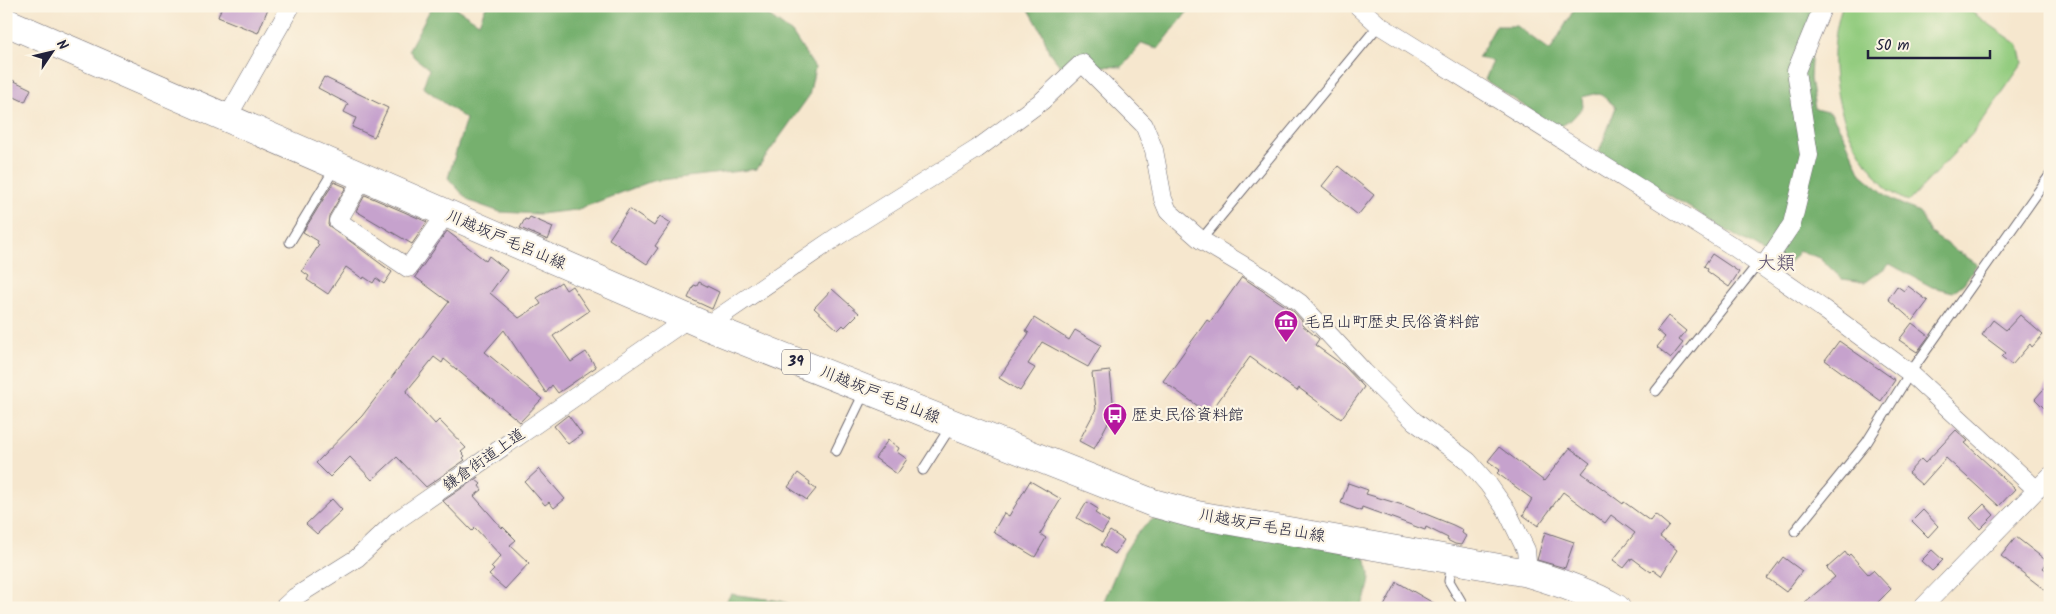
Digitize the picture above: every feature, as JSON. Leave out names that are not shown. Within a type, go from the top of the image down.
[{"type":"main road","name":"川越坂戸毛呂山線","points":[[6,22],[698,322],[1153,503],[1197,515],[1528,573],[1598,598],[1616,608]]},
{"type":"street","points":[[227,118],[291,6]]},
{"type":"street","points":[[1358,6],[1379,25],[1726,242],[1761,266],[1910,373],[2037,490]]},
{"type":"street","points":[[1761,266],[1792,224],[1809,156],[1796,71],[1823,6]]},
{"type":"street","name":"鎌倉街道上道","points":[[283,608],[294,597],[357,558],[396,521],[698,322],[977,149],[1042,100],[1082,63],[1144,125],[1154,150],[1163,199],[1168,211],[1201,240]]},
{"type":"street","points":[[363,178],[338,221],[408,268],[446,214]]},
{"type":"street","points":[[1201,240],[1266,279],[1300,303],[1364,372],[1414,421],[1468,461],[1488,484],[1507,511],[1526,550],[1528,573]]},
{"type":"street","points":[[1922,608],[2050,476]]},
{"type":"lane","points":[[1201,240],[1379,25]]},
{"type":"lane","points":[[290,242],[337,166]]},
{"type":"lane","points":[[1795,532],[1867,442],[1910,373],[2050,175]]},
{"type":"lane","points":[[1656,391],[1761,266]]},
{"type":"lane","points":[[836,451],[865,389]]},
{"type":"lane","points":[[923,470],[952,423]]},
{"type":"lane","points":[[1452,560],[1450,581],[1465,608]]},
{"type":"green space","points":[[436,6],[454,7],[479,23],[486,6],[755,6],[792,33],[815,68],[809,96],[757,169],[652,181],[576,210],[539,214],[500,212],[469,201],[448,178],[466,119],[423,87],[429,69],[414,57],[409,49],[430,10]]},
{"type":"green space","points":[[1027,6],[1192,6],[1158,49],[1142,43],[1122,67],[1098,66],[1083,53],[1061,67],[1049,52],[1043,34]]},
{"type":"green space","points":[[1576,6],[1814,6],[1810,79],[1815,109],[1831,113],[1845,138],[1861,174],[1892,200],[1919,212],[1930,233],[1977,264],[1964,283],[1953,292],[1932,287],[1890,264],[1866,282],[1842,279],[1820,258],[1799,251],[1786,267],[1599,152],[1616,107],[1599,93],[1582,97],[1583,107],[1571,120],[1558,128],[1485,80],[1493,61],[1478,58],[1496,26],[1517,26],[1550,51]]},
{"type":"green space","points":[[1842,6],[1963,6],[2019,45],[2023,63],[1976,130],[1908,202],[1888,190],[1881,181],[1861,154],[1850,135],[1842,114],[1834,71],[1834,49]]},
{"type":"green space","points":[[1153,519],[1362,554],[1369,568],[1369,587],[1361,608],[1101,608],[1124,553],[1137,533]]},
{"type":"green space","points":[[731,594],[781,601],[800,608],[722,608]]},
{"type":"building","points":[[222,6],[269,6],[258,33],[218,17]]},
{"type":"building","points":[[6,77],[31,89],[25,102],[6,93]]},
{"type":"building","points":[[324,77],[388,108],[374,137],[352,127],[356,118],[344,112],[348,104],[318,88]]},
{"type":"building","points":[[1338,166],[1374,195],[1358,215],[1322,186]]},
{"type":"building","points":[[334,182],[346,187],[329,216],[328,225],[392,272],[384,284],[376,278],[373,283],[364,277],[363,279],[346,267],[328,294],[307,280],[309,276],[302,271],[319,245],[318,241],[303,232]]},
{"type":"building","points":[[365,195],[427,222],[412,244],[356,211]]},
{"type":"building","points":[[629,209],[654,226],[660,216],[671,223],[655,246],[658,248],[647,264],[609,239]]},
{"type":"building","points":[[530,217],[553,227],[548,240],[520,228],[525,219],[528,220]]},
{"type":"building","points":[[447,231],[486,261],[489,256],[507,270],[490,293],[519,318],[541,304],[537,298],[561,282],[566,290],[572,286],[589,311],[553,336],[571,362],[586,352],[596,367],[558,393],[552,385],[546,393],[504,330],[485,352],[542,399],[520,422],[444,359],[442,363],[434,357],[406,392],[435,424],[439,420],[466,448],[461,452],[465,456],[463,458],[465,460],[426,487],[397,457],[372,480],[350,457],[330,477],[316,463],[362,416],[449,302],[415,277]]},
{"type":"building","points":[[1712,254],[1739,272],[1729,287],[1707,271],[1708,269],[1704,266]]},
{"type":"building","points":[[1242,277],[1293,311],[1303,322],[1302,325],[1319,339],[1315,345],[1344,366],[1364,387],[1341,419],[1299,388],[1297,391],[1250,357],[1209,414],[1163,381],[1207,320],[1210,322]]},
{"type":"building","points":[[699,282],[719,292],[712,309],[688,298],[694,285],[697,286]]},
{"type":"building","points":[[1897,286],[1904,291],[1908,286],[1928,301],[1913,321],[1888,299]]},
{"type":"building","points":[[832,289],[859,313],[845,327],[843,325],[838,330],[814,308]]},
{"type":"building","points":[[2020,315],[2043,335],[2032,347],[2030,344],[2012,365],[2002,357],[2006,353],[1982,335],[1993,320],[2006,330]]},
{"type":"building","points":[[1668,316],[1686,331],[1679,340],[1683,343],[1671,358],[1657,347],[1665,337],[1657,330]]},
{"type":"building","points":[[1034,318],[1069,340],[1075,330],[1101,345],[1088,367],[1042,342],[1028,364],[1035,368],[1020,391],[999,378],[1029,333],[1026,331]]},
{"type":"building","points":[[1912,323],[1929,336],[1917,352],[1899,340]]},
{"type":"building","points":[[1839,341],[1895,380],[1881,401],[1825,360]]},
{"type":"building","points":[[1110,371],[1114,411],[1094,449],[1079,441],[1096,409],[1092,373]]},
{"type":"building","points":[[2050,382],[2050,414],[2035,399]]},
{"type":"building","points":[[568,415],[582,434],[568,444],[554,426]]},
{"type":"building","points":[[1956,430],[1968,441],[1965,443],[2015,489],[1999,506],[1946,458],[1922,485],[1908,473],[1921,459],[1925,463]]},
{"type":"building","points":[[888,440],[899,448],[897,452],[907,459],[897,474],[875,458]]},
{"type":"building","points":[[1499,447],[1544,481],[1570,448],[1590,463],[1582,473],[1623,504],[1624,502],[1650,521],[1655,514],[1669,526],[1660,537],[1677,550],[1661,576],[1653,570],[1651,572],[1632,558],[1624,568],[1613,560],[1635,533],[1611,515],[1605,523],[1563,492],[1538,526],[1523,515],[1532,499],[1497,473],[1500,470],[1488,461]]},
{"type":"building","points":[[539,469],[565,499],[554,508],[549,502],[545,505],[525,482]]},
{"type":"building","points":[[798,473],[816,489],[807,500],[788,487]]},
{"type":"building","points":[[478,477],[476,480],[481,484],[479,486],[482,490],[474,496],[502,528],[516,540],[510,545],[529,563],[505,589],[489,575],[494,570],[491,567],[501,556],[475,528],[472,531],[443,501]]},
{"type":"building","points":[[1030,481],[1061,499],[1040,534],[1046,538],[1035,557],[993,532],[1004,513],[1009,516]]},
{"type":"building","points":[[1348,483],[1368,490],[1366,494],[1406,506],[1453,525],[1463,530],[1462,533],[1466,536],[1461,545],[1455,544],[1447,540],[1448,538],[1426,527],[1425,530],[1362,507],[1361,511],[1341,503]]},
{"type":"building","points":[[332,499],[342,510],[317,534],[306,524]]},
{"type":"building","points":[[1087,502],[1098,509],[1095,513],[1109,522],[1102,533],[1077,518]]},
{"type":"building","points":[[1984,504],[1994,515],[1980,529],[1970,518]]},
{"type":"building","points":[[1923,510],[1938,526],[1928,537],[1912,521]]},
{"type":"building","points":[[1110,531],[1124,540],[1115,554],[1101,545]]},
{"type":"building","points":[[1545,532],[1574,542],[1565,568],[1537,560]]},
{"type":"building","points":[[2016,537],[2048,562],[2043,568],[2050,573],[2050,594],[2001,556]]},
{"type":"building","points":[[1932,550],[1943,560],[1932,571],[1921,561]]},
{"type":"building","points":[[1845,552],[1848,556],[1850,554],[1868,574],[1873,570],[1891,589],[1872,608],[1798,608],[1835,577],[1827,568]]},
{"type":"building","points":[[1783,557],[1802,571],[1786,592],[1767,578]]},
{"type":"building","points":[[1397,582],[1442,608],[1383,608]]},
{"type":"place","name":"毛呂山町歴史民俗資料館","points":[[1286,343]]},
{"type":"place","name":"歴史民俗資料館","points":[[1115,436]]},
{"type":"district","name":"大類","points":[[1776,264]]}]
